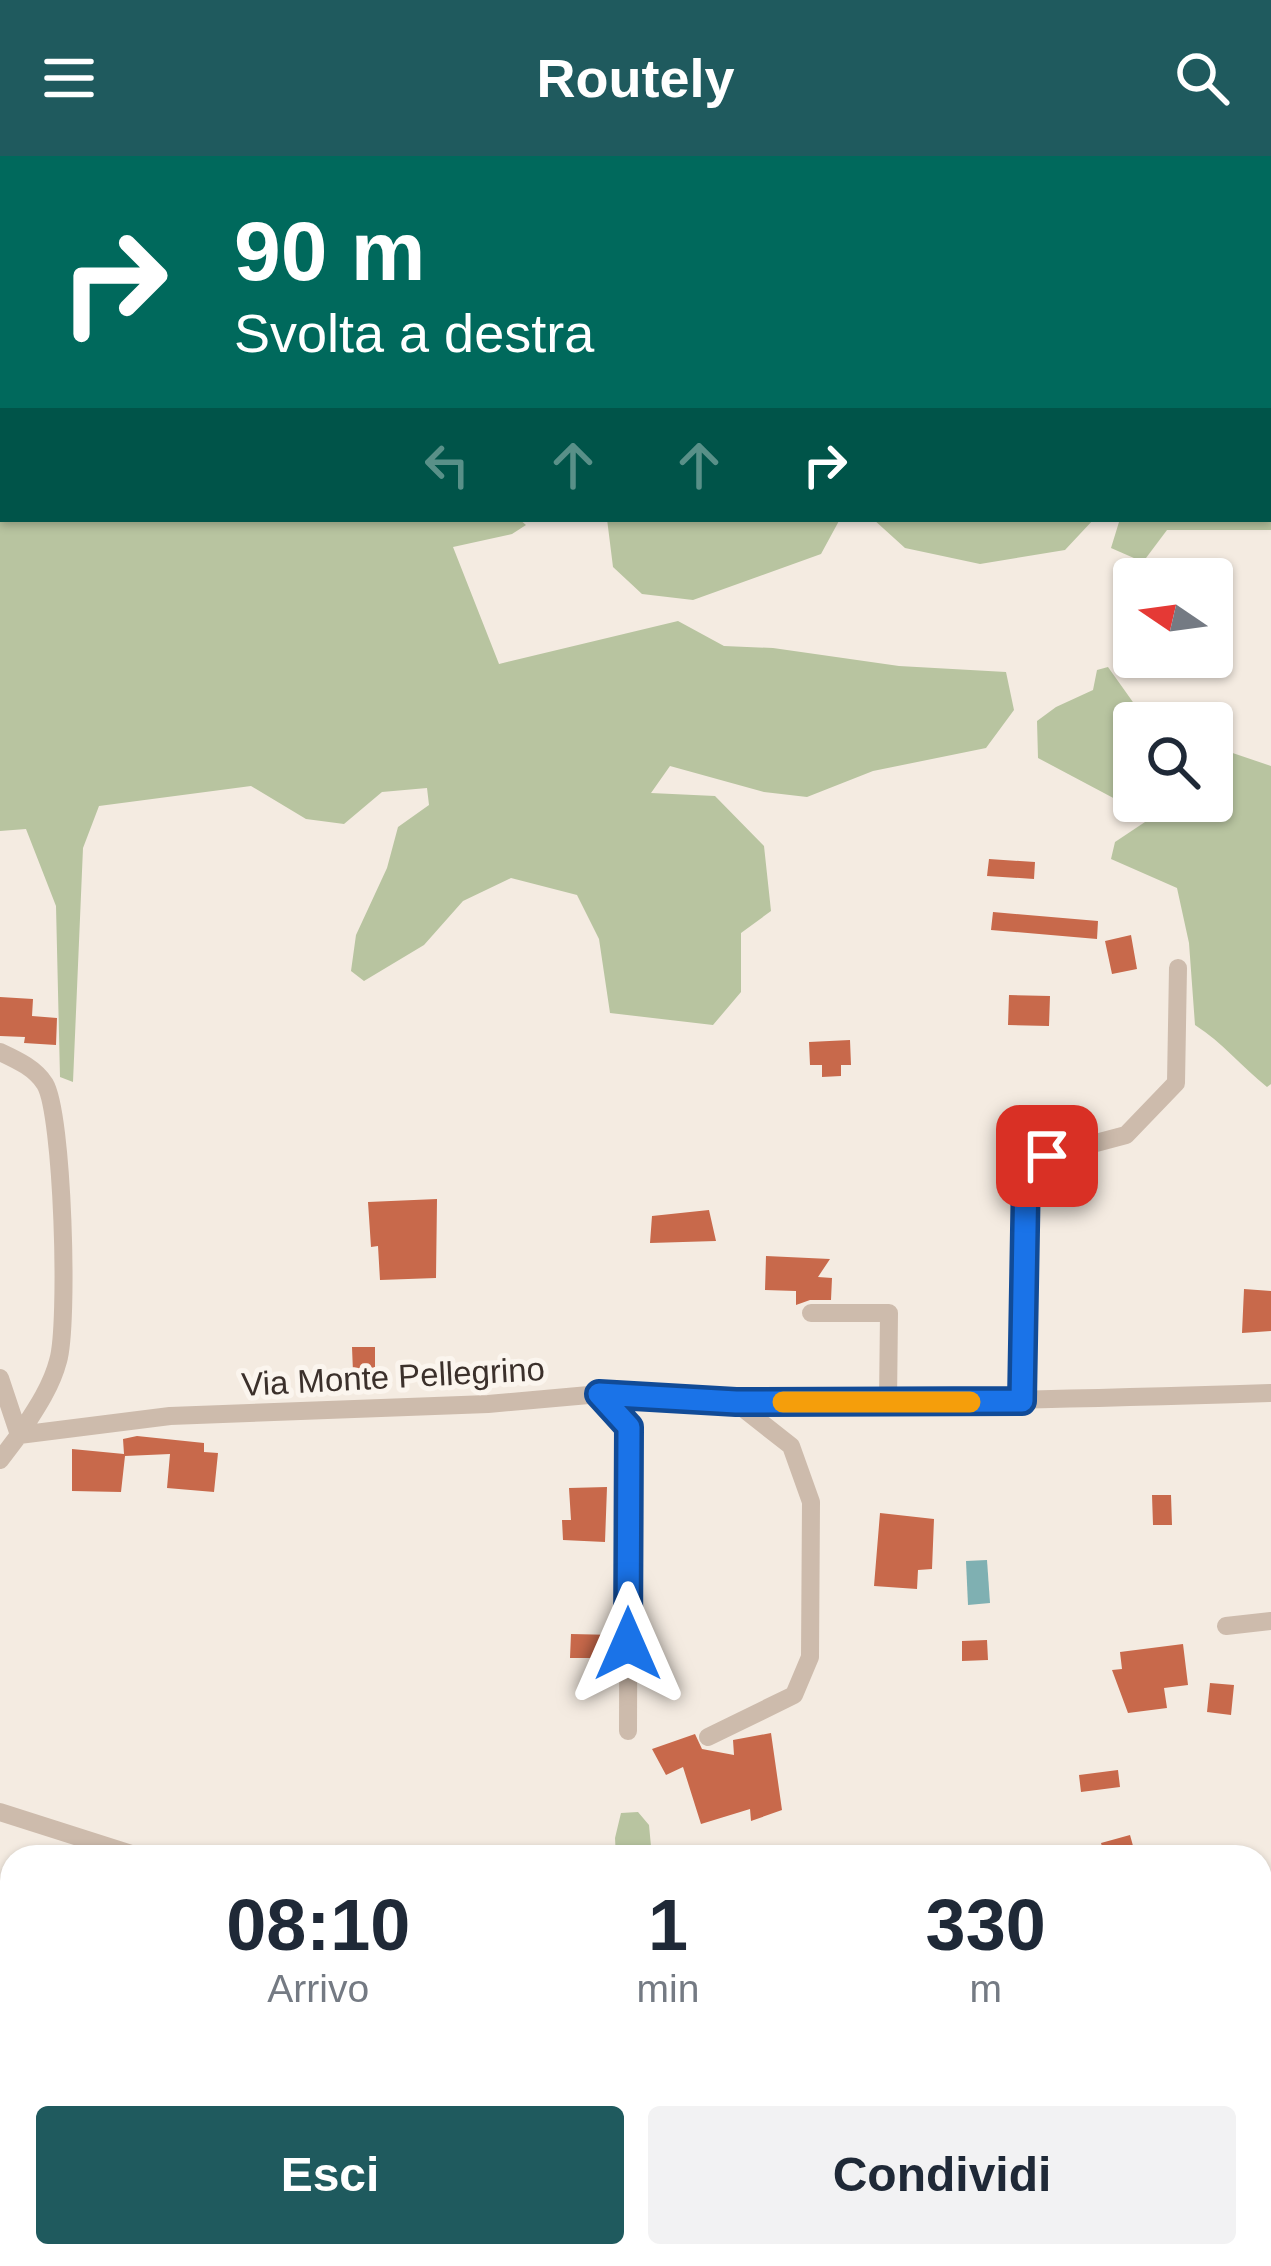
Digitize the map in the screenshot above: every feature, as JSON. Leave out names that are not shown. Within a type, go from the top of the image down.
[{"type":"street","points":[[1022,1401],[1026,1173],[1047,1156],[1126,1135],[1176,1082],[1178,968]]},
{"type":"street","points":[[0,1052],[27,1066],[44,1083],[55,1119],[63,1338],[49,1386],[10,1436],[0,1460]]},
{"type":"street","points":[[811,1312],[889,1313],[888,1402]]},
{"type":"street","points":[[0,1378],[10,1436]]},
{"type":"street","name":"Via Monte Pellegrino","points":[[10,1436],[170,1416],[488,1404],[599,1394],[736,1402],[888,1402],[1271,1393]]},
{"type":"street","points":[[599,1394],[629,1427],[628,1731]]},
{"type":"street","points":[[708,1737],[794,1695],[810,1658],[811,1502],[791,1446],[736,1402]]},
{"type":"street","points":[[1226,1626],[1271,1621]]},
{"type":"street","points":[[0,1812],[103,1845]]},
{"type":"green space","points":[[0,522],[522,522],[526,525],[512,534],[453,547],[499,664],[678,621],[724,646],[899,666],[1006,672],[1014,710],[986,748],[873,771],[807,797],[764,792],[670,766],[651,793],[715,796],[764,846],[771,911],[741,933],[741,992],[713,1025],[610,1013],[599,939],[577,895],[511,878],[463,901],[424,945],[364,981],[351,971],[356,935],[387,868],[398,827],[429,805],[427,788],[382,792],[344,824],[306,819],[251,786],[99,806],[83,848],[73,1082],[60,1077],[56,906],[26,829],[0,831]]},
{"type":"green space","points":[[607,522],[838,522],[821,554],[693,600],[642,594],[613,567]]},
{"type":"green space","points":[[876,522],[1091,522],[1065,550],[980,564],[905,548]]},
{"type":"green space","points":[[1119,522],[1271,522],[1271,530],[1167,530],[1146,558],[1111,548]]},
{"type":"green space","points":[[1108,667],[1133,702],[1113,702],[1113,798],[1038,758],[1037,721],[1093,690],[1097,670]]},
{"type":"green space","points":[[1233,753],[1271,766],[1271,1084],[1267,1087],[1195,1025],[1189,943],[1177,888],[1111,859],[1115,842],[1145,822],[1233,822]]},
{"type":"green space","points":[[638,1812],[649,1825],[651,1845],[615,1845],[621,1813]]},
{"type":"water","points":[[987,1560],[990,1603],[968,1605],[966,1561]]},
{"type":"building","points":[[989,859],[1035,862],[1034,879],[987,876]]},
{"type":"building","points":[[993,912],[1098,921],[1097,939],[991,930]]},
{"type":"building","points":[[1131,935],[1137,969],[1112,974],[1105,941]]},
{"type":"building","points":[[1009,995],[1050,996],[1049,1026],[1008,1025]]},
{"type":"building","points":[[0,997],[33,999],[32,1016],[57,1018],[56,1045],[0,1036]]},
{"type":"building","points":[[850,1040],[851,1065],[841,1065],[841,1076],[822,1077],[822,1065],[810,1065],[809,1042]]},
{"type":"building","points":[[437,1199],[436,1278],[380,1280],[378,1246],[371,1247],[368,1202]]},
{"type":"building","points":[[709,1210],[716,1241],[650,1243],[652,1216]]},
{"type":"building","points":[[766,1256],[830,1259],[818,1277],[832,1278],[831,1300],[796,1305],[796,1291],[765,1290]]},
{"type":"building","points":[[1244,1289],[1271,1291],[1271,1331],[1242,1333]]},
{"type":"building","points":[[352,1347],[375,1347],[375,1372],[353,1372]]},
{"type":"building","points":[[137,1436],[204,1443],[204,1452],[218,1453],[214,1492],[167,1488],[170,1454],[125,1456],[121,1492],[72,1491],[72,1449],[124,1454],[123,1439]]},
{"type":"building","points":[[607,1487],[605,1542],[563,1540],[562,1520],[571,1520],[569,1488]]},
{"type":"building","points":[[1152,1495],[1171,1495],[1172,1525],[1153,1525]]},
{"type":"building","points":[[880,1513],[934,1519],[932,1569],[918,1570],[917,1589],[874,1586]]},
{"type":"building","points":[[571,1634],[615,1635],[615,1658],[570,1658]]},
{"type":"building","points":[[987,1640],[988,1660],[962,1661],[962,1641]]},
{"type":"building","points":[[1183,1644],[1188,1685],[1164,1688],[1167,1708],[1128,1713],[1112,1670],[1122,1669],[1120,1652]]},
{"type":"building","points":[[1210,1683],[1234,1685],[1231,1715],[1207,1712]]},
{"type":"building","points":[[771,1733],[782,1810],[751,1821],[750,1809],[701,1824],[683,1767],[666,1775],[652,1749],[695,1734],[702,1749],[734,1755],[733,1740]]},
{"type":"building","points":[[1118,1770],[1120,1787],[1081,1792],[1079,1775]]},
{"type":"building","points":[[1130,1835],[1133,1845],[1102,1845]]},
{"type":"slow traffic","points":[[783,1402],[970,1402]]},
{"type":"route","points":[[628,1644],[629,1427],[599,1394],[736,1402],[1022,1401],[1026,1173],[1047,1156]]}]
